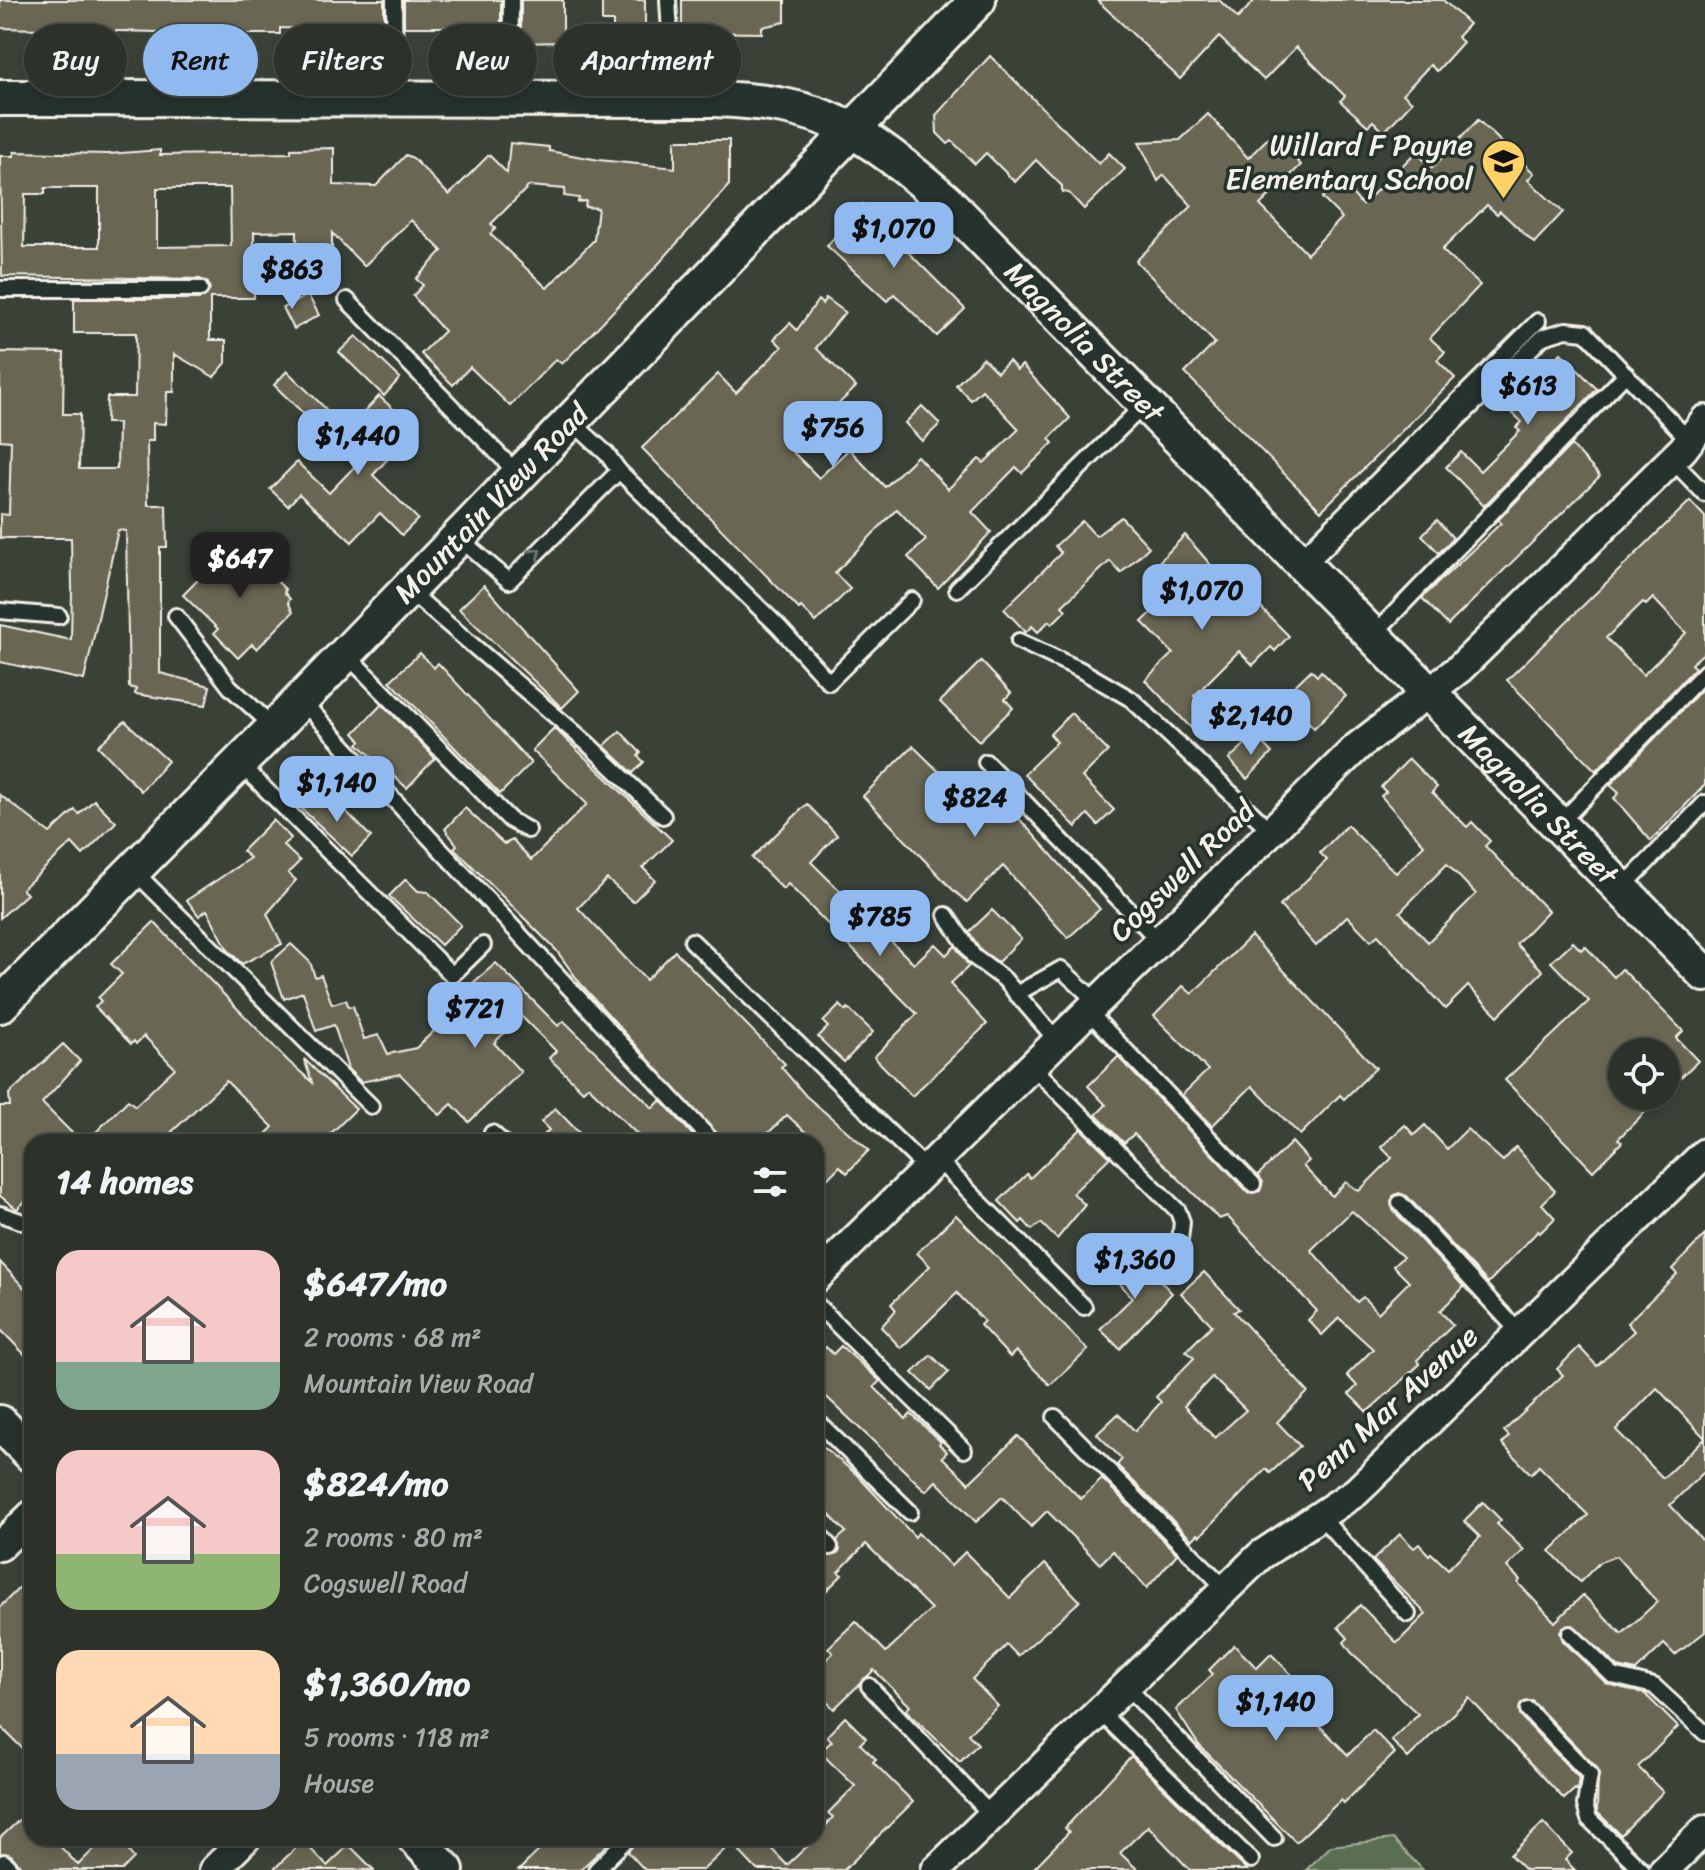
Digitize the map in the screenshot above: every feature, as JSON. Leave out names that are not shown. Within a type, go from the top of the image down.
[{"type":"street","name":"Mountain View Road","points":[[0,1005],[274,728],[978,0]]},
{"type":"street","name":"Magnolia Street","points":[[0,98],[757,101],[795,106],[854,130],[945,200],[1705,974]]},
{"type":"street","name":"Cogswell Road","points":[[824,1261],[932,1164],[1357,747],[1459,669],[1689,440]]},
{"type":"street","name":"Penn Mar Avenue","points":[[936,1870],[1261,1555],[1356,1492],[1705,1153]]},
{"type":"street","points":[[0,1423],[24,1447]]},
{"type":"street","points":[[0,1546],[24,1523]]},
{"type":"street","points":[[1664,1870],[1705,1830]]},
{"type":"street","points":[[214,1870],[238,1846]]},
{"type":"street","points":[[427,1846],[446,1870]]},
{"type":"lane","points":[[394,0],[395,101]]},
{"type":"lane","points":[[510,100],[511,0]]},
{"type":"lane","points":[[668,0],[674,99]]},
{"type":"lane","points":[[0,289],[200,289]]},
{"type":"lane","points":[[347,300],[519,475]]},
{"type":"lane","points":[[1303,562],[1538,321]]},
{"type":"lane","points":[[1303,562],[1543,337],[1566,330],[1585,332],[1689,440],[1705,494]]},
{"type":"lane","points":[[1374,634],[1626,374]]},
{"type":"lane","points":[[957,589],[1146,403]]},
{"type":"lane","points":[[571,421],[778,626],[829,682],[912,600]]},
{"type":"lane","points":[[458,537],[509,581],[619,471]]},
{"type":"lane","points":[[408,590],[587,743],[663,816]]},
{"type":"lane","points":[[0,611],[59,616]]},
{"type":"lane","points":[[176,616],[230,687],[274,728]]},
{"type":"lane","points":[[1019,641],[1079,669],[1131,699],[1271,831]]},
{"type":"lane","points":[[345,654],[510,820],[528,830]]},
{"type":"lane","points":[[1559,824],[1705,672]]},
{"type":"lane","points":[[301,700],[706,1134]]},
{"type":"lane","points":[[986,762],[1159,941]]},
{"type":"lane","points":[[239,763],[452,975],[483,945]]},
{"type":"lane","points":[[1621,888],[1705,803]]},
{"type":"lane","points":[[133,870],[371,1106]]},
{"type":"lane","points":[[946,915],[974,957],[1004,979],[1057,1041]]},
{"type":"lane","points":[[692,941],[1084,1307]]},
{"type":"lane","points":[[1016,994],[1061,969],[1253,1184]]},
{"type":"lane","points":[[1032,1066],[1178,1211],[1182,1222],[1180,1240]]},
{"type":"lane","points":[[1400,1203],[1520,1333]]},
{"type":"lane","points":[[0,1214],[24,1222]]},
{"type":"lane","points":[[824,1312],[964,1450]]},
{"type":"lane","points":[[1055,1417],[1226,1589]]},
{"type":"lane","points":[[824,1428],[910,1512]]},
{"type":"lane","points":[[1321,1517],[1408,1614]]},
{"type":"lane","points":[[824,1540],[830,1547]]},
{"type":"lane","points":[[1570,1634],[1613,1676],[1654,1686],[1705,1733]]},
{"type":"lane","points":[[869,1686],[992,1816]]},
{"type":"lane","points":[[1126,1686],[1274,1838]]},
{"type":"lane","points":[[1528,1710],[1590,1775],[1585,1805],[1589,1819],[1642,1870]]},
{"type":"lane","points":[[1100,1712],[1251,1860]]},
{"type":"lane","points":[[596,1870],[620,1846]]},
{"type":"green space","points":[[1393,1839],[1423,1870],[1306,1870],[1331,1846]]},
{"type":"building","points":[[0,0],[384,0],[384,24],[274,24],[274,34],[258,34],[258,24],[143,24],[143,32],[127,31],[127,24],[24,24],[24,29],[0,28]]},
{"type":"building","points":[[404,0],[501,0],[501,24],[428,24],[428,27],[412,27],[412,24],[404,24]]},
{"type":"building","points":[[521,0],[563,0],[563,24],[553,24],[553,42],[537,43],[537,24],[521,24]]},
{"type":"building","points":[[602,0],[645,0],[645,24],[602,21]]},
{"type":"building","points":[[682,0],[785,0],[785,22],[762,27],[762,33],[741,33],[741,24],[682,24]]},
{"type":"building","points":[[1097,0],[1219,0],[1238,18],[1255,0],[1443,0],[1469,24],[1457,37],[1463,42],[1437,71],[1430,65],[1403,94],[1412,102],[1384,132],[1373,121],[1368,126],[1340,101],[1345,96],[1296,47],[1264,80],[1219,37],[1180,79]]},
{"type":"building","points":[[990,56],[1099,164],[1109,153],[1125,169],[1084,209],[1069,193],[1062,192],[1062,186],[1036,160],[1015,182],[986,153],[975,164],[952,141],[948,144],[937,133],[936,115]]},
{"type":"building","points":[[1208,114],[1248,158],[1272,134],[1301,165],[1260,205],[1307,254],[1342,218],[1322,198],[1341,181],[1362,205],[1416,152],[1432,168],[1478,120],[1534,173],[1528,180],[1563,212],[1534,243],[1500,211],[1497,214],[1487,205],[1442,250],[1480,285],[1430,338],[1445,352],[1437,360],[1455,378],[1321,511],[1185,373],[1215,343],[1136,261],[1192,206],[1164,175],[1158,181],[1139,142],[1180,140]]},
{"type":"building","points":[[675,140],[729,140],[729,185],[653,270],[562,364],[556,359],[510,406],[470,367],[453,385],[421,354],[444,331],[413,296],[423,285],[416,279],[442,251],[411,220],[364,266],[332,233],[332,286],[296,286],[297,231],[254,232],[254,298],[210,298],[210,340],[226,340],[226,363],[214,377],[174,354],[174,392],[167,392],[166,424],[153,423],[153,441],[147,441],[148,505],[166,505],[167,547],[160,547],[160,673],[210,686],[206,705],[135,694],[136,689],[129,687],[126,531],[118,530],[84,680],[0,662],[0,625],[71,640],[72,589],[71,538],[0,538],[0,514],[9,515],[11,441],[0,440],[0,352],[64,353],[63,414],[80,414],[79,469],[117,469],[118,423],[106,423],[107,397],[135,397],[136,333],[74,333],[74,299],[200,299],[210,290],[208,283],[200,279],[2,276],[0,156],[14,156],[14,152],[108,154],[160,150],[160,155],[291,153],[291,149],[334,148],[334,185],[376,186],[406,155],[413,158],[449,195],[489,155],[507,173],[510,143],[549,147],[549,151],[599,160],[675,168]],"holes":[[[529,186],[565,189],[564,196],[579,198],[578,202],[586,201],[585,207],[598,208],[594,240],[547,288],[490,234],[496,228],[491,224]],[[45,188],[99,188],[99,247],[24,247],[25,194],[45,194]],[[157,188],[230,188],[231,246],[157,247]]]},
{"type":"building","points":[[863,204],[909,247],[906,250],[965,309],[937,336],[894,294],[887,301],[827,246]]},
{"type":"building","points":[[308,295],[319,315],[294,329],[283,308]]},
{"type":"building","points":[[826,298],[845,312],[816,348],[856,387],[791,450],[819,478],[849,449],[885,487],[917,456],[948,489],[979,459],[984,463],[1019,429],[982,390],[971,400],[956,385],[983,358],[997,372],[1009,361],[1017,370],[1022,365],[1070,418],[1049,439],[1053,443],[1022,473],[1016,467],[972,512],[991,532],[938,588],[908,557],[926,540],[897,509],[835,573],[850,589],[816,622],[801,607],[799,609],[642,448],[718,374],[736,393],[782,347],[774,339],[790,323],[797,330],[818,300],[822,304]]},
{"type":"building","points":[[356,336],[400,378],[384,396],[339,352]]},
{"type":"building","points":[[1561,353],[1597,389],[1484,506],[1446,467],[1461,452],[1480,471],[1520,431],[1516,428],[1522,422],[1505,406]]},
{"type":"building","points":[[287,371],[326,409],[313,423],[274,385]]},
{"type":"building","points":[[379,396],[415,429],[373,475],[418,519],[402,535],[380,513],[352,542],[299,494],[288,506],[270,489],[297,462],[329,493],[358,463],[349,455],[359,445],[345,433]]},
{"type":"building","points":[[922,406],[940,424],[922,441],[905,423]]},
{"type":"building","points":[[1571,445],[1600,476],[1448,625],[1422,598],[1501,523],[1498,520]]},
{"type":"building","points":[[1690,501],[1705,517],[1705,652],[1691,664],[1695,668],[1596,771],[1507,680]],"holes":[[[1653,598],[1686,633],[1643,675],[1606,638],[1643,602],[1646,605]]]},
{"type":"building","points":[[1121,517],[1149,547],[1121,573],[1110,561],[1062,606],[1066,610],[1052,624],[1049,621],[1038,632],[1032,626],[1026,632],[1004,609],[1061,553],[1055,546],[1082,521],[1096,536]]},
{"type":"building","points":[[1437,520],[1453,538],[1439,553],[1422,535]]},
{"type":"building","points":[[1185,535],[1210,564],[1204,570],[1250,609],[1256,603],[1289,636],[1275,651],[1271,647],[1253,665],[1239,651],[1194,696],[1217,719],[1203,732],[1195,732],[1145,680],[1173,653],[1142,622],[1174,591],[1152,569]]},
{"type":"building","points":[[236,541],[286,590],[284,592],[290,599],[288,602],[293,612],[257,649],[252,644],[238,658],[214,633],[218,629],[183,595]]},
{"type":"building","points":[[484,585],[579,691],[562,708],[459,609]]},
{"type":"building","points":[[420,653],[434,668],[438,663],[531,763],[500,794],[390,681]]},
{"type":"building","points":[[981,661],[1011,693],[1005,699],[1013,708],[979,741],[940,702]]},
{"type":"building","points":[[1311,670],[1317,676],[1321,671],[1346,696],[1314,728],[1284,696]]},
{"type":"building","points":[[1705,686],[1705,785],[1651,841],[1614,798],[1619,793],[1610,785]]},
{"type":"building","points":[[382,704],[435,758],[407,788],[358,744],[361,741],[354,733]]},
{"type":"building","points":[[1071,713],[1108,751],[1082,777],[1114,810],[1098,825],[1088,814],[1076,827],[1024,774],[1057,742],[1050,734]]},
{"type":"building","points":[[125,721],[168,761],[141,791],[98,746]]},
{"type":"building","points":[[554,728],[672,840],[643,868],[655,880],[633,902],[607,879],[578,908],[646,980],[675,951],[785,1064],[781,1067],[806,1096],[869,1150],[847,1173],[840,1166],[824,1182],[824,1134],[807,1134],[787,1115],[767,1134],[716,1134],[580,983],[556,950],[454,848],[457,845],[445,829],[465,808],[504,844],[513,840],[531,860],[587,804],[532,750]]},
{"type":"building","points":[[620,731],[641,753],[638,756],[644,762],[633,773],[604,746]]},
{"type":"building","points":[[1255,735],[1272,753],[1247,779],[1229,759]]},
{"type":"building","points":[[913,746],[963,795],[982,777],[1100,909],[1068,938],[1003,866],[967,902],[953,890],[863,796]]},
{"type":"building","points":[[1409,759],[1437,787],[1432,792],[1467,827],[1472,822],[1490,841],[1485,846],[1548,911],[1516,944],[1543,971],[1498,1016],[1468,986],[1445,1009],[1378,935],[1371,941],[1347,916],[1316,946],[1280,906],[1327,860],[1320,853],[1347,825],[1396,873],[1424,845],[1381,796],[1386,792],[1381,787]],"holes":[[[1447,864],[1476,894],[1428,942],[1400,912]]]},
{"type":"building","points":[[321,793],[332,804],[334,801],[343,808],[371,837],[352,856],[302,809]]},
{"type":"building","points":[[0,795],[50,833],[75,810],[79,814],[94,800],[116,822],[83,855],[72,843],[22,889],[27,894],[0,918]]},
{"type":"building","points":[[807,804],[837,835],[811,862],[914,964],[935,944],[946,955],[955,946],[969,966],[950,984],[987,1024],[912,1096],[874,1057],[917,1014],[788,884],[783,889],[752,858]]},
{"type":"building","points":[[273,820],[291,838],[283,845],[300,861],[288,873],[296,880],[267,914],[282,944],[242,964],[228,950],[207,910],[199,916],[187,900],[250,858],[242,851]]},
{"type":"building","points":[[406,879],[418,891],[428,892],[461,925],[441,945],[389,896]]},
{"type":"building","points":[[992,910],[1021,939],[998,962],[981,950],[969,932]]},
{"type":"building","points":[[154,922],[288,1061],[312,1082],[304,1059],[356,1109],[330,1134],[266,1134],[273,1127],[226,1081],[170,1134],[94,1134],[128,1100],[135,1106],[175,1068],[144,1036],[136,1044],[134,1041],[131,1044],[95,1007],[101,1001],[98,998],[122,974],[111,964]]},
{"type":"building","points":[[1251,936],[1376,1068],[1344,1099],[1340,1095],[1300,1135],[1252,1086],[1212,1126],[1182,1095],[1208,1070],[1154,1016],[1183,986],[1192,994]]},
{"type":"building","points":[[1573,942],[1581,950],[1585,946],[1614,977],[1622,969],[1683,1031],[1676,1038],[1608,1038],[1608,1110],[1647,1110],[1618,1139],[1622,1142],[1593,1171],[1505,1080],[1589,1001],[1551,962]]},
{"type":"building","points":[[291,944],[310,962],[315,977],[321,975],[332,1004],[346,1000],[349,1007],[353,1006],[364,1039],[379,1035],[388,1054],[416,1048],[467,999],[461,993],[496,963],[558,1026],[564,1021],[653,1108],[661,1100],[692,1134],[637,1134],[588,1086],[583,1091],[549,1058],[556,1051],[521,1016],[494,1043],[521,1072],[469,1122],[452,1104],[440,1115],[400,1074],[361,1082],[348,1069],[334,1025],[316,1031],[303,992],[284,999],[271,962]]},
{"type":"building","points":[[840,1005],[846,1011],[848,1008],[873,1032],[844,1062],[818,1037],[828,1027],[823,1022]]},
{"type":"building","points":[[1680,1042],[1698,1061],[1680,1078]]},
{"type":"building","points":[[63,1044],[80,1061],[42,1103],[73,1134],[24,1134],[24,1202],[17,1209],[0,1196],[0,1106],[10,1106],[9,1094]]},
{"type":"building","points":[[1118,1057],[1249,1193],[1260,1191],[1263,1182],[1258,1175],[1292,1142],[1309,1161],[1303,1166],[1332,1196],[1346,1182],[1359,1191],[1392,1158],[1381,1147],[1405,1125],[1414,1135],[1425,1125],[1447,1149],[1467,1129],[1503,1161],[1516,1147],[1555,1191],[1542,1204],[1555,1218],[1540,1233],[1538,1231],[1488,1283],[1407,1196],[1399,1193],[1393,1196],[1393,1210],[1464,1287],[1440,1311],[1453,1325],[1417,1360],[1420,1364],[1367,1412],[1349,1394],[1357,1386],[1347,1375],[1373,1349],[1339,1318],[1322,1335],[1308,1320],[1317,1311],[1227,1216],[1219,1219],[1134,1134],[1124,1143],[1096,1115],[1106,1105],[1088,1086]],"holes":[[[1352,1211],[1403,1257],[1393,1266],[1409,1282],[1378,1313],[1363,1297],[1357,1302],[1311,1250]]]},
{"type":"building","points":[[555,1108],[580,1134],[545,1134],[549,1130],[541,1122]]},
{"type":"building","points":[[1081,1129],[1110,1157],[1073,1193],[1085,1205],[1057,1239],[1041,1223],[1032,1230],[1023,1220],[1020,1223],[999,1201],[1027,1174],[1030,1178]]},
{"type":"building","points":[[956,1215],[1088,1350],[1050,1385],[1016,1351],[1010,1357],[980,1325],[984,1321],[957,1293],[901,1348],[881,1327],[896,1310],[891,1304],[930,1266],[917,1253]]},
{"type":"building","points":[[1705,1235],[1705,1438],[1705,1471],[1670,1505],[1705,1543],[1705,1632],[1675,1655],[1664,1644],[1636,1671],[1618,1667],[1573,1625],[1563,1627],[1560,1632],[1563,1641],[1606,1683],[1645,1694],[1678,1727],[1638,1767],[1663,1792],[1621,1835],[1597,1812],[1598,1769],[1532,1701],[1521,1703],[1520,1716],[1579,1778],[1577,1791],[1575,1789],[1564,1799],[1469,1698],[1408,1758],[1391,1740],[1418,1714],[1351,1652],[1344,1642],[1348,1638],[1338,1627],[1360,1605],[1397,1643],[1426,1614],[1373,1560],[1400,1534],[1414,1548],[1419,1544],[1448,1569],[1480,1537],[1464,1521],[1483,1502],[1501,1520],[1497,1524],[1524,1550],[1507,1567],[1555,1622],[1583,1595],[1622,1634],[1657,1602],[1616,1556],[1600,1562],[1580,1582],[1550,1551],[1588,1515],[1539,1466],[1531,1474],[1502,1444],[1509,1436],[1504,1431],[1563,1375],[1557,1369],[1579,1347],[1597,1366],[1634,1331],[1627,1323],[1677,1274],[1672,1269]],"holes":[[[1657,1388],[1705,1438],[1663,1478],[1616,1430]]]},
{"type":"building","points":[[1135,1254],[1172,1293],[1120,1349],[1100,1329],[1132,1298],[1113,1276]]},
{"type":"building","points":[[0,1262],[24,1288],[24,1354],[0,1329]]},
{"type":"building","points":[[1204,1272],[1239,1309],[1234,1312],[1308,1392],[1277,1422],[1300,1446],[1270,1473],[1266,1469],[1200,1536],[1198,1534],[1192,1540],[1117,1465],[1122,1459],[1097,1434],[1118,1414],[1135,1431],[1161,1402],[1156,1397],[1194,1358],[1186,1351],[1212,1325],[1181,1293]],"holes":[[[1212,1377],[1246,1410],[1215,1438],[1184,1406]]]},
{"type":"building","points":[[841,1346],[880,1381],[874,1387],[906,1419],[911,1414],[941,1442],[939,1444],[947,1452],[942,1457],[969,1483],[1018,1436],[1081,1499],[1102,1479],[1177,1554],[1147,1588],[1113,1551],[1100,1564],[1047,1511],[1031,1527],[1002,1497],[976,1522],[936,1481],[926,1491],[824,1395],[824,1349],[826,1347],[833,1354]]},
{"type":"building","points":[[931,1355],[949,1372],[931,1390],[913,1373]]},
{"type":"building","points":[[824,1448],[856,1474],[915,1537],[918,1533],[951,1566],[965,1552],[1010,1598],[1045,1564],[1080,1601],[1018,1656],[1007,1645],[972,1679],[998,1706],[968,1734],[978,1744],[960,1762],[906,1710],[910,1706],[874,1670],[834,1709],[824,1699],[824,1662],[833,1653],[828,1648],[856,1621],[886,1652],[931,1609],[866,1544],[838,1572],[842,1575],[824,1593],[824,1556],[836,1555],[840,1550],[837,1540],[846,1532],[824,1509]]},
{"type":"building","points":[[24,1583],[24,1750],[0,1726],[0,1607]]},
{"type":"building","points":[[1234,1645],[1257,1668],[1271,1654],[1291,1674],[1280,1685],[1348,1755],[1373,1730],[1395,1753],[1344,1803],[1341,1800],[1296,1842],[1198,1744],[1176,1710],[1213,1674],[1209,1670]]},
{"type":"building","points":[[845,1717],[866,1738],[860,1744],[876,1759],[873,1762],[913,1802],[844,1870],[757,1870],[740,1852],[746,1846],[769,1846],[787,1865],[807,1846],[824,1846],[824,1828],[833,1817],[828,1813],[855,1786],[824,1756],[824,1748],[832,1741],[827,1736]]},
{"type":"building","points":[[1131,1756],[1247,1870],[1190,1870],[1148,1826],[1120,1853],[1138,1870],[1032,1870],[1069,1832],[1065,1828]]},
{"type":"building","points":[[24,1816],[24,1846],[60,1846],[78,1865],[97,1846],[135,1846],[129,1852],[134,1858],[122,1870],[24,1870],[11,1855],[0,1853],[0,1838]]},
{"type":"building","points":[[1543,1823],[1572,1853],[1565,1860],[1575,1870],[1525,1870],[1510,1855]]},
{"type":"building","points":[[298,1846],[308,1846],[327,1866],[350,1846],[374,1870],[273,1870]]},
{"type":"building","points":[[544,1846],[606,1846],[580,1870],[519,1870]]},
{"type":"building","points":[[632,1846],[728,1846],[703,1870],[645,1870],[628,1852]]},
{"type":"place","name":"Willard F Payne Elementary School","points":[[1504,201]]}]
